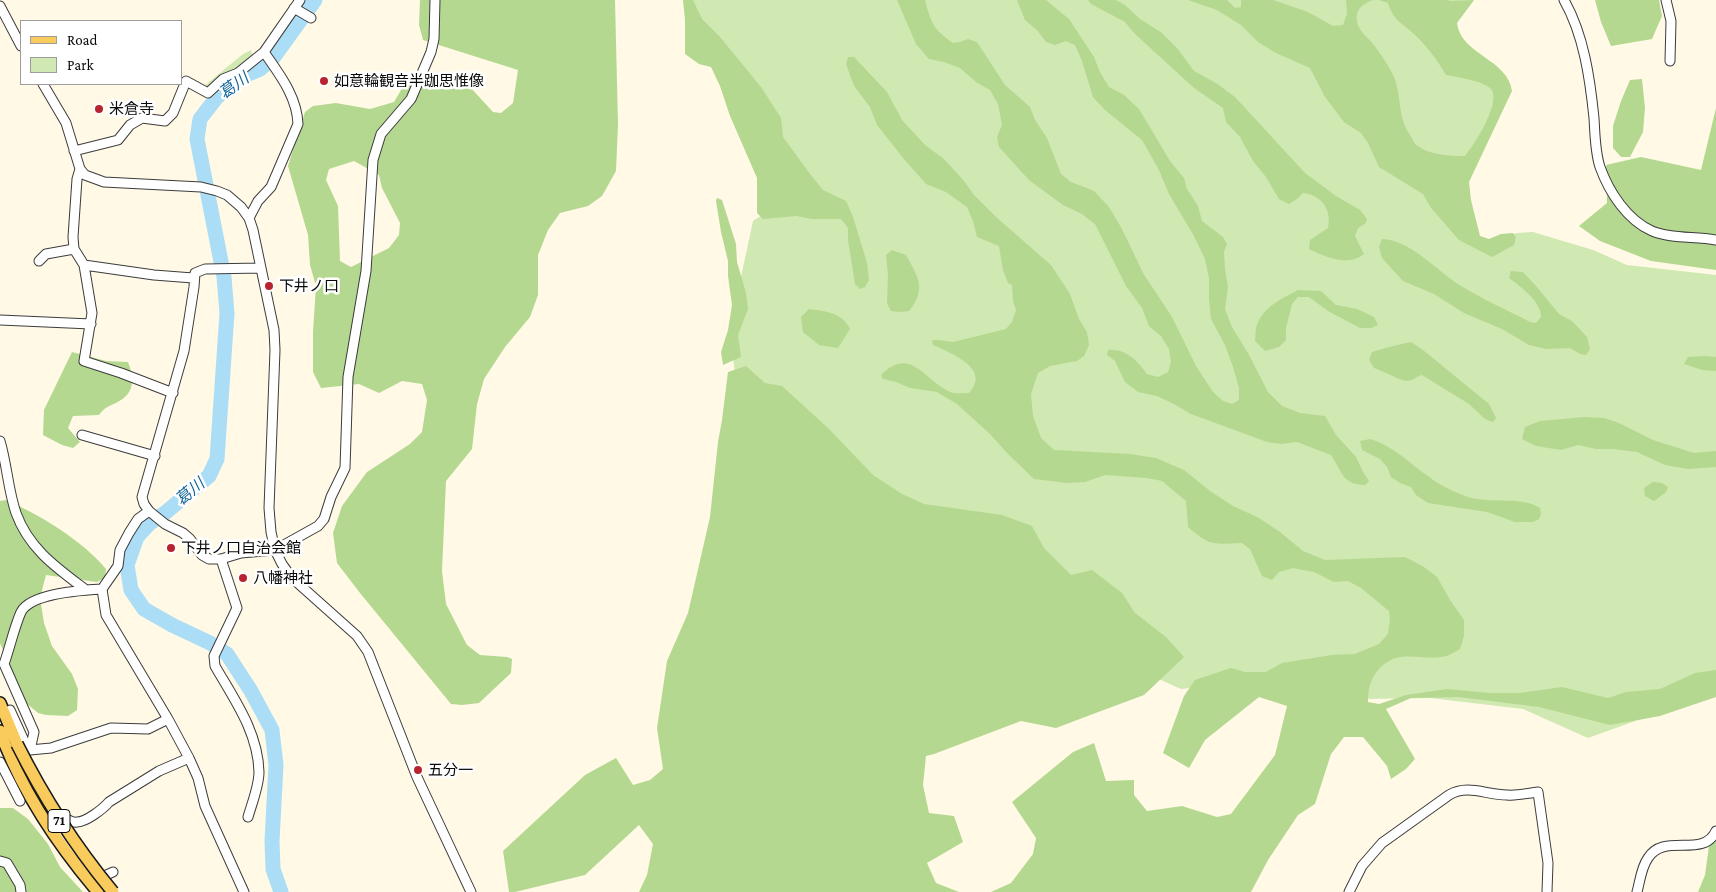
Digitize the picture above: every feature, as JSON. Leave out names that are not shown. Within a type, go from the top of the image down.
[{"type":"main road","name":"71","points":[[0,703],[6,741],[29,794],[59,842],[98,892]]},
{"type":"main road","name":"71","points":[[6,741],[36,782],[60,823],[113,892]]},
{"type":"street","points":[[261,268],[205,268],[194,273],[194,287],[184,351],[174,393],[142,497],[144,504],[150,511],[165,524],[183,533],[202,555],[209,559],[221,559],[241,553],[275,550],[318,526],[324,519],[331,497],[345,468],[348,377],[367,262],[373,160],[381,134],[411,99],[427,61],[434,39],[435,0]]},
{"type":"street","points":[[1564,0],[1570,10],[1583,54],[1592,97],[1600,166],[1620,204],[1632,218],[1653,231],[1716,240]]},
{"type":"street","points":[[1666,0],[1672,21],[1670,60]]},
{"type":"street","points":[[74,151],[118,140],[130,125],[142,118],[165,121],[173,113],[186,81],[208,93],[224,79],[238,73],[265,53],[297,4],[310,18]]},
{"type":"street","points":[[0,6],[20,44]]},
{"type":"street","points":[[249,218],[258,201],[271,187],[298,124],[298,117],[288,86],[265,53]]},
{"type":"street","points":[[44,85],[66,123],[80,169],[92,179],[104,182],[201,187],[227,195],[241,207],[249,218],[274,330],[275,350],[269,508],[275,550],[292,578],[357,636],[368,652],[417,777],[471,892]]},
{"type":"street","points":[[80,169],[77,179],[73,237],[74,249],[84,265],[91,298],[91,324],[84,361],[174,393]]},
{"type":"street","points":[[38,261],[46,254],[74,249]]},
{"type":"street","points":[[84,265],[154,275],[193,278]]},
{"type":"street","points":[[1,319],[91,324]]},
{"type":"street","points":[[82,435],[155,456]]},
{"type":"street","points":[[0,441],[16,513],[29,538],[49,562],[86,590]]},
{"type":"street","points":[[150,511],[138,519],[129,533],[120,550],[118,566],[102,589],[106,615],[189,758],[198,778],[205,806],[244,892]]},
{"type":"street","points":[[221,559],[237,608],[215,653],[214,666],[247,720],[253,738],[259,772],[248,817]]},
{"type":"street","points":[[30,750],[34,732],[4,664],[22,610],[46,597],[64,592],[102,589]]},
{"type":"street","points":[[10,710],[30,750]]},
{"type":"street","points":[[30,750],[51,748],[111,728],[148,729],[168,719]]},
{"type":"street","points":[[113,872],[95,880],[62,836],[62,820],[65,818],[74,822],[80,822],[158,771],[189,758]]},
{"type":"street","points":[[0,762],[20,801]]},
{"type":"street","points":[[1349,892],[1362,866],[1382,843],[1449,795],[1460,790],[1470,789],[1508,795],[1538,792],[1548,863],[1547,892]]},
{"type":"street","points":[[1637,892],[1645,862],[1652,853],[1666,845],[1702,844],[1711,839],[1716,831]]},
{"type":"street","points":[[0,861],[7,863],[20,884],[21,892]]},
{"type":"green space","points":[[420,0],[615,0],[618,124],[616,171],[602,196],[588,206],[560,213],[548,230],[538,255],[538,295],[530,317],[505,347],[484,379],[477,404],[472,449],[446,481],[442,571],[446,604],[467,645],[480,655],[512,659],[511,673],[479,703],[462,705],[451,704],[337,563],[333,533],[342,506],[367,472],[410,444],[422,432],[427,400],[422,384],[402,381],[379,393],[359,384],[321,388],[313,372],[316,286],[310,265],[308,235],[288,166],[305,112],[313,106],[336,103],[370,109],[394,102],[410,75],[456,82],[470,87],[493,112],[501,113],[513,103],[518,70],[423,40],[419,25]],"holes":[[[354,161],[379,175],[382,188],[400,223],[399,235],[389,248],[351,267],[340,261],[338,206],[326,180],[329,169]]]},
{"type":"green space","points":[[683,0],[693,0],[702,19],[720,37],[761,87],[781,118],[783,137],[810,174],[823,190],[846,201],[867,263],[869,280],[865,287],[860,289],[855,284],[848,228],[841,219],[812,219],[796,216],[763,219],[757,213],[757,178],[730,116],[720,86],[711,67],[699,64],[685,54]]},
{"type":"green space","points":[[692,0],[1474,0],[1461,17],[1447,20],[1504,92],[1464,188],[1478,238],[1490,243],[1517,233],[1533,232],[1593,250],[1627,265],[1716,275],[1716,692],[1588,738],[1523,709],[1430,698],[1362,699],[1235,683],[1181,689],[1161,680],[760,425],[735,373],[731,344],[741,277],[753,221],[777,205],[703,32]]},
{"type":"green space","points":[[897,0],[925,0],[934,25],[946,38],[953,43],[968,39],[977,42],[1005,85],[1030,107],[1035,120],[1047,138],[1061,174],[1071,182],[1094,191],[1109,207],[1143,273],[1172,317],[1196,366],[1213,392],[1223,401],[1232,404],[1239,400],[1239,388],[1225,345],[1211,319],[1209,278],[1205,259],[1194,236],[1169,194],[1159,170],[1142,140],[1105,110],[1093,97],[1075,45],[1066,41],[1055,45],[1046,42],[1037,30],[1025,20],[1017,0],[1046,0],[1069,19],[1094,57],[1109,87],[1124,95],[1139,109],[1170,161],[1184,178],[1187,189],[1198,206],[1202,221],[1223,237],[1227,244],[1224,252],[1228,287],[1225,309],[1232,327],[1268,392],[1282,406],[1300,413],[1325,416],[1336,435],[1356,457],[1369,481],[1365,485],[1352,483],[1347,480],[1331,455],[1297,442],[1281,444],[1267,442],[1191,414],[1157,396],[1138,392],[1125,382],[1115,361],[1107,355],[1108,350],[1125,353],[1140,364],[1147,374],[1158,377],[1168,372],[1171,362],[1169,349],[1161,336],[1149,326],[1142,308],[1126,286],[1095,224],[1082,214],[1063,205],[1029,180],[999,147],[997,137],[1002,125],[998,104],[990,90],[976,82],[960,68],[929,59],[916,44]]},
{"type":"green space","points":[[1088,0],[1116,0],[1162,33],[1177,48],[1194,71],[1216,83],[1235,97],[1305,173],[1336,196],[1360,210],[1367,219],[1365,224],[1358,228],[1355,236],[1364,254],[1358,258],[1344,260],[1329,258],[1309,249],[1310,240],[1328,228],[1327,210],[1320,200],[1310,194],[1303,193],[1289,204],[1279,199],[1266,177],[1253,161],[1240,137],[1226,122],[1223,108],[1194,88],[1134,33],[1125,22],[1091,4]]},
{"type":"green space","points":[[1188,0],[1227,0],[1235,8],[1241,7],[1241,0],[1273,0],[1308,12],[1333,26],[1343,25],[1347,14],[1346,0],[1373,0],[1366,3],[1358,11],[1358,26],[1390,68],[1398,92],[1403,121],[1414,142],[1421,148],[1433,153],[1465,156],[1490,113],[1493,103],[1491,89],[1477,82],[1446,75],[1424,44],[1396,18],[1388,3],[1379,0],[1474,0],[1457,23],[1460,34],[1467,43],[1502,71],[1509,80],[1512,91],[1469,182],[1471,200],[1480,236],[1489,239],[1501,234],[1513,233],[1516,237],[1514,245],[1492,257],[1459,240],[1431,208],[1423,194],[1379,167],[1368,143],[1361,133],[1344,122],[1325,97],[1310,68],[1276,53],[1258,42],[1241,25],[1217,10]]},
{"type":"green space","points":[[1595,0],[1659,0],[1662,16],[1652,39],[1611,46],[1601,22]]},
{"type":"green space","points":[[251,50],[253,57],[209,88],[203,87],[243,54]]},
{"type":"green space","points":[[848,57],[854,57],[887,92],[902,120],[925,145],[944,159],[974,195],[996,217],[1051,265],[1070,294],[1079,319],[1087,332],[1089,345],[1084,356],[1077,361],[1050,366],[1038,373],[1031,394],[1033,416],[1041,438],[1054,450],[1130,454],[1156,458],[1184,470],[1210,491],[1233,506],[1257,517],[1280,532],[1303,551],[1325,560],[1405,557],[1424,567],[1437,577],[1464,620],[1464,636],[1460,649],[1446,656],[1410,656],[1387,662],[1379,669],[1372,680],[1369,688],[1368,702],[1379,704],[1406,695],[1447,689],[1489,693],[1520,693],[1562,687],[1608,698],[1626,692],[1660,689],[1695,673],[1716,670],[1716,697],[1660,716],[1610,725],[1539,707],[1459,697],[1411,698],[1386,709],[1415,759],[1406,769],[1391,779],[1387,766],[1363,737],[1344,737],[1331,754],[1315,804],[1298,815],[1268,860],[1251,892],[991,892],[1011,883],[1033,854],[1036,838],[1012,802],[1073,752],[1094,743],[1106,781],[1134,780],[1134,795],[1147,811],[1182,806],[1217,817],[1231,814],[1275,755],[1287,706],[1259,697],[1205,740],[1189,768],[1163,753],[1184,696],[1195,680],[1231,668],[1245,672],[1266,672],[1282,663],[1332,655],[1355,654],[1379,644],[1388,634],[1389,611],[1361,588],[1348,581],[1334,582],[1314,572],[1293,568],[1279,572],[1272,580],[1262,576],[1250,549],[1242,543],[1213,543],[1202,538],[1188,527],[1186,501],[1162,481],[1105,475],[1085,482],[1067,483],[1034,479],[990,434],[957,404],[937,392],[910,388],[883,379],[881,375],[892,366],[901,363],[910,364],[953,393],[969,393],[975,384],[976,376],[972,369],[958,357],[933,345],[932,340],[953,342],[1006,329],[1012,322],[1016,310],[1013,301],[1012,285],[1008,283],[1003,270],[999,246],[977,237],[967,207],[946,192],[926,184],[904,159],[877,125],[870,107],[854,86],[846,64]]},
{"type":"green space","points":[[1642,79],[1645,108],[1643,132],[1630,157],[1621,157],[1613,148],[1613,126],[1630,80]]},
{"type":"green space","points":[[1716,108],[1716,270],[1651,261],[1600,241],[1579,226],[1607,203],[1606,165],[1641,157],[1701,170]]},
{"type":"green space","points":[[717,198],[722,200],[736,244],[737,262],[746,293],[748,309],[738,335],[741,357],[723,365],[721,352],[728,330],[732,305],[728,261],[721,232]]},
{"type":"green space","points":[[1382,239],[1393,241],[1414,251],[1461,286],[1530,322],[1536,323],[1541,317],[1538,305],[1530,295],[1509,278],[1511,271],[1523,272],[1559,314],[1572,321],[1587,337],[1590,349],[1586,355],[1570,348],[1546,349],[1529,345],[1502,329],[1464,313],[1434,294],[1403,281],[1382,258],[1379,247]]},
{"type":"green space","points":[[892,250],[906,255],[919,283],[918,296],[909,311],[891,311],[887,303],[888,275],[886,255]]},
{"type":"green space","points":[[1298,290],[1321,291],[1336,305],[1357,309],[1374,317],[1378,325],[1371,328],[1360,328],[1328,311],[1309,297],[1298,297],[1292,304],[1286,328],[1286,340],[1279,347],[1265,351],[1255,341],[1256,327],[1260,319],[1274,304]]},
{"type":"green space","points":[[809,309],[833,314],[843,319],[847,324],[850,329],[838,348],[819,345],[803,332],[801,317]]},
{"type":"green space","points":[[1411,342],[1489,404],[1496,418],[1493,422],[1485,419],[1469,404],[1422,375],[1405,381],[1374,368],[1369,360],[1372,352]]},
{"type":"green space","points":[[72,352],[106,361],[128,362],[132,382],[126,396],[107,407],[99,415],[73,416],[68,428],[80,442],[73,448],[62,445],[43,435],[44,410]]},
{"type":"green space","points":[[1688,357],[1716,357],[1716,371],[1702,370],[1684,364]]},
{"type":"green space","points":[[746,366],[765,383],[782,386],[829,429],[873,475],[902,494],[924,504],[1002,515],[1032,526],[1044,548],[1071,575],[1092,570],[1122,593],[1135,613],[1166,637],[1184,657],[1144,695],[1056,728],[1021,721],[926,756],[923,785],[929,813],[954,816],[963,842],[927,863],[936,883],[959,892],[639,892],[647,875],[653,844],[639,825],[585,875],[509,892],[503,851],[585,775],[616,758],[633,785],[650,780],[663,769],[657,728],[667,661],[688,613],[710,517],[728,372]]},
{"type":"green space","points":[[1584,417],[1604,418],[1619,423],[1653,440],[1694,453],[1716,451],[1716,467],[1688,469],[1665,465],[1637,452],[1596,449],[1578,445],[1561,450],[1536,446],[1522,439],[1525,427],[1540,421]]},
{"type":"green space","points":[[1370,439],[1393,450],[1450,490],[1474,499],[1532,504],[1540,508],[1541,514],[1539,519],[1533,522],[1515,522],[1487,512],[1428,503],[1416,495],[1411,487],[1391,477],[1387,467],[1380,459],[1362,450],[1360,441]]},
{"type":"green space","points":[[1653,482],[1662,483],[1668,487],[1666,492],[1654,501],[1645,496],[1644,488]]},
{"type":"green space","points":[[6,500],[60,529],[85,548],[106,569],[105,578],[97,582],[46,575],[40,598],[44,623],[52,646],[72,674],[78,689],[77,710],[68,716],[38,713],[26,703],[0,643],[0,501]]},
{"type":"green space","points":[[0,808],[13,808],[28,819],[48,844],[60,867],[83,892],[0,892]]},
{"type":"green space","points":[[1716,837],[1716,892],[1698,892],[1705,875],[1709,846]]},
{"type":"waterway","name":"葛川","points":[[281,892],[273,869],[272,841],[276,765],[272,730],[251,691],[227,654],[210,643],[144,609],[131,590],[127,565],[137,537],[150,523],[165,513],[209,476],[217,459],[227,313],[224,277],[197,139],[200,119],[217,97],[246,75],[260,69],[273,58],[315,0]]},
{"type":"place","name":"如意輪観音半跏思惟像","points":[[324,81]]},
{"type":"place","name":"米倉寺","points":[[99,109]]},
{"type":"place","name":"下井ノ口","points":[[269,286]]},
{"type":"place","name":"下井ノ口自治会館","points":[[171,548]]},
{"type":"place","name":"八幡神社","points":[[243,578]]},
{"type":"place","name":"五分一","points":[[418,770]]}]
